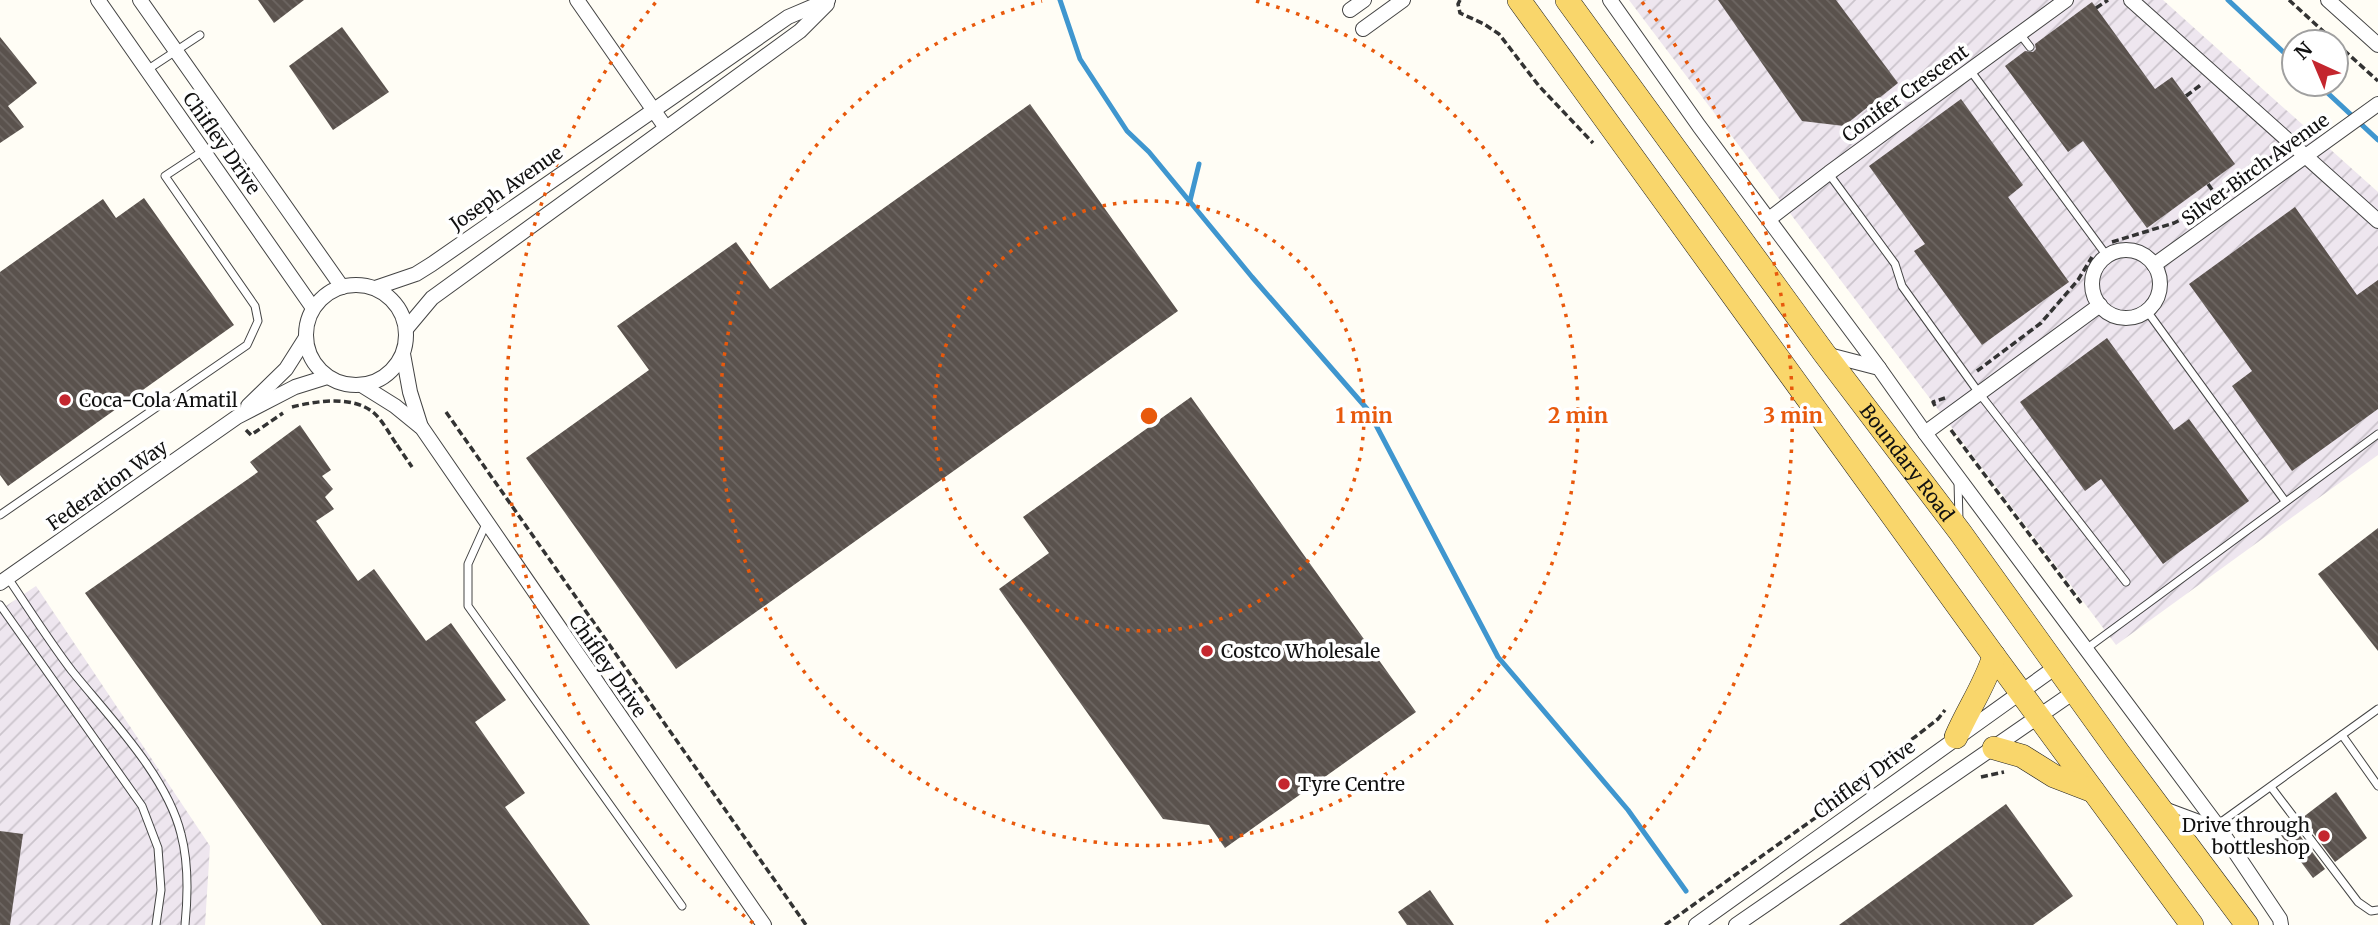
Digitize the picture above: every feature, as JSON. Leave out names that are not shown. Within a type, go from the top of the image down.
[{"type":"main road","points":[[1519,0],[2192,925]]},
{"type":"main road","name":"Boundary Road","points":[[1567,0],[2247,925]]},
{"type":"main road","points":[[1956,737],[1987,678],[1994,656]]},
{"type":"main road","points":[[1994,748],[2022,756],[2054,776],[2093,791]]},
{"type":"street","name":"Chifley Drive","points":[[98,0],[313,308]]},
{"type":"street","name":"Chifley Drive","points":[[140,0],[342,287]]},
{"type":"street","points":[[577,0],[666,128]]},
{"type":"street","name":"Joseph Avenue","points":[[375,288],[424,269],[788,17],[830,0]]},
{"type":"street","name":"Joseph Avenue","points":[[406,330],[432,298],[800,31],[830,0]]},
{"type":"street","points":[[1350,9],[1364,0]]},
{"type":"street","points":[[1363,29],[1403,0]]},
{"type":"street","points":[[1610,0],[1925,433],[2217,825],[2280,919],[2281,925]]},
{"type":"street","name":"Conifer Crescent","points":[[1769,219],[2066,0]]},
{"type":"street","points":[[2131,0],[2378,221]]},
{"type":"street","points":[[2328,0],[2378,45]]},
{"type":"street","name":"Silver Birch Avenue","points":[[2154,265],[2299,151],[2332,138],[2378,104]]},
{"type":"street","points":[[2137,252],[2147,257],[2154,265],[2160,284],[2158,295],[2147,311],[2127,318],[2117,316],[2100,305],[2095,295],[2094,274],[2104,253],[2137,252]]},
{"type":"street","points":[[359,285],[375,288],[387,295],[403,316],[406,330],[403,354],[394,369],[380,380],[363,386],[338,383],[327,377],[316,367],[305,339],[313,308],[331,292],[342,287],[359,285]]},
{"type":"street","points":[[1925,433],[2100,305]]},
{"type":"street","name":"Federation Way","points":[[237,417],[286,369],[305,339]]},
{"type":"street","points":[[1824,353],[1879,368]]},
{"type":"street","name":"Chifley Drive","points":[[403,354],[410,393],[422,428],[764,925]]},
{"type":"street","name":"Federation Way","points":[[4,581],[237,417],[295,387],[327,377]]},
{"type":"street","name":"Chifley Drive","points":[[363,386],[395,405],[422,428]]},
{"type":"street","name":"Chifley Drive","points":[[1696,925],[2056,667]]},
{"type":"street","points":[[1736,925],[2074,692]]},
{"type":"lane","points":[[2020,33],[2030,47]]},
{"type":"lane","points":[[147,70],[200,35]]},
{"type":"lane","points":[[1970,70],[2104,253]]},
{"type":"lane","points":[[0,515],[247,345],[258,321],[255,306],[165,176],[204,150]]},
{"type":"lane","points":[[1829,173],[1895,264],[1902,286],[1968,378],[2126,582]]},
{"type":"lane","points":[[2147,311],[2285,502]]},
{"type":"lane","points":[[2086,649],[2378,434]]},
{"type":"lane","points":[[1958,477],[1959,532]]},
{"type":"lane","points":[[487,524],[468,564],[468,606],[682,906]]},
{"type":"lane","points":[[4,581],[115,722],[164,791],[181,834],[188,890],[185,925]]},
{"type":"lane","points":[[0,605],[142,806],[158,848],[161,890],[156,925]]},
{"type":"lane","points":[[2156,802],[2217,825],[2378,709]]},
{"type":"lane","points":[[2342,735],[2378,786]]},
{"type":"lane","points":[[2271,787],[2358,902],[2371,911],[2378,910]]},
{"type":"path","points":[[1460,0],[1460,13],[1499,34],[1539,86],[1593,143]]},
{"type":"path","points":[[2096,8],[2108,0]]},
{"type":"path","points":[[2289,0],[2320,28]]},
{"type":"path","points":[[2350,55],[2378,81]]},
{"type":"path","points":[[2081,603],[1933,402],[1951,394],[2041,323],[2078,280],[2090,258],[2104,253],[2116,240],[2144,234],[2174,223],[2212,203],[2245,175],[2279,152],[2299,151]]},
{"type":"path","points":[[246,430],[251,435],[289,408],[324,402],[347,402],[374,413],[412,467]]},
{"type":"path","points":[[446,412],[806,925]]},
{"type":"path","points":[[1840,801],[1866,771],[1915,737],[1946,710]]},
{"type":"path","points":[[1665,925],[1829,808]]},
{"type":"shaded area","points":[[1629,0],[2163,0],[2378,192],[2378,455],[2116,645]]},
{"type":"shaded area","points":[[36,586],[210,846],[205,925],[0,925],[0,610]]},
{"type":"building","points":[[258,0],[304,0],[274,23]]},
{"type":"building","points":[[1718,0],[1836,0],[1898,83],[1844,126],[1802,121]]},
{"type":"building","points":[[2092,2],[2155,89],[2172,77],[2235,164],[2147,228],[2083,141],[2068,152],[2005,66],[2025,51],[2033,52],[2036,49],[2035,44]]},
{"type":"building","points":[[342,27],[389,92],[333,130],[289,66]]},
{"type":"building","points":[[0,37],[37,83],[8,106],[24,127],[0,143]]},
{"type":"building","points":[[1961,99],[2023,185],[2008,197],[2069,282],[1982,345],[1914,251],[1925,244],[1869,166]]},
{"type":"building","points":[[1030,104],[1178,311],[676,669],[526,458],[649,370],[617,326],[736,242],[770,289]]},
{"type":"building","name":"Coca-Cola Amatil","points":[[144,198],[234,325],[8,486],[0,475],[0,272],[103,199],[116,218]]},
{"type":"building","points":[[2295,207],[2357,295],[2378,280],[2378,409],[2292,471],[2232,386],[2252,371],[2189,284]]},
{"type":"building","points":[[2107,338],[2174,430],[2189,419],[2249,501],[2163,564],[2101,479],[2085,491],[2020,402]]},
{"type":"building","name":"Costco Wholesale","points":[[1191,397],[1416,712],[1225,848],[1209,825],[1163,819],[999,589],[1049,553],[1023,517]]},
{"type":"building","points":[[300,425],[331,470],[322,476],[333,489],[325,497],[334,509],[316,521],[358,581],[374,569],[426,641],[451,623],[506,700],[475,722],[525,793],[505,807],[590,925],[322,925],[85,593],[258,472],[250,462]]},
{"type":"building","points":[[2378,528],[2378,651],[2318,574]]},
{"type":"building","name":"Drive through bottleshop","points":[[2336,792],[2367,838],[2335,862],[2302,818]]},
{"type":"building","points":[[2006,804],[2073,896],[2033,925],[1839,925]]},
{"type":"building","points":[[2292,825],[2325,869],[2313,878],[2280,834]]},
{"type":"building","points":[[0,831],[23,834],[10,925],[0,925]]},
{"type":"building","points":[[1430,890],[1454,925],[1407,925],[1398,912]]},
{"type":"waterway","points":[[1060,0],[1080,59],[1127,131],[1149,152],[1252,277],[1368,410],[1498,657],[1628,810],[1686,891]]},
{"type":"waterway","points":[[2228,0],[2280,49]]},
{"type":"waterway","points":[[2333,98],[2378,140]]},
{"type":"waterway","points":[[1190,201],[1199,164]]},
{"type":"place","name":"Coca-Cola Amatil","points":[[65,400]]},
{"type":"place","name":"Costco Wholesale","points":[[1207,651]]},
{"type":"place","name":"Tyre Centre","points":[[1284,784]]},
{"type":"place","name":"Drive through bottleshop","points":[[2324,836]]}]
